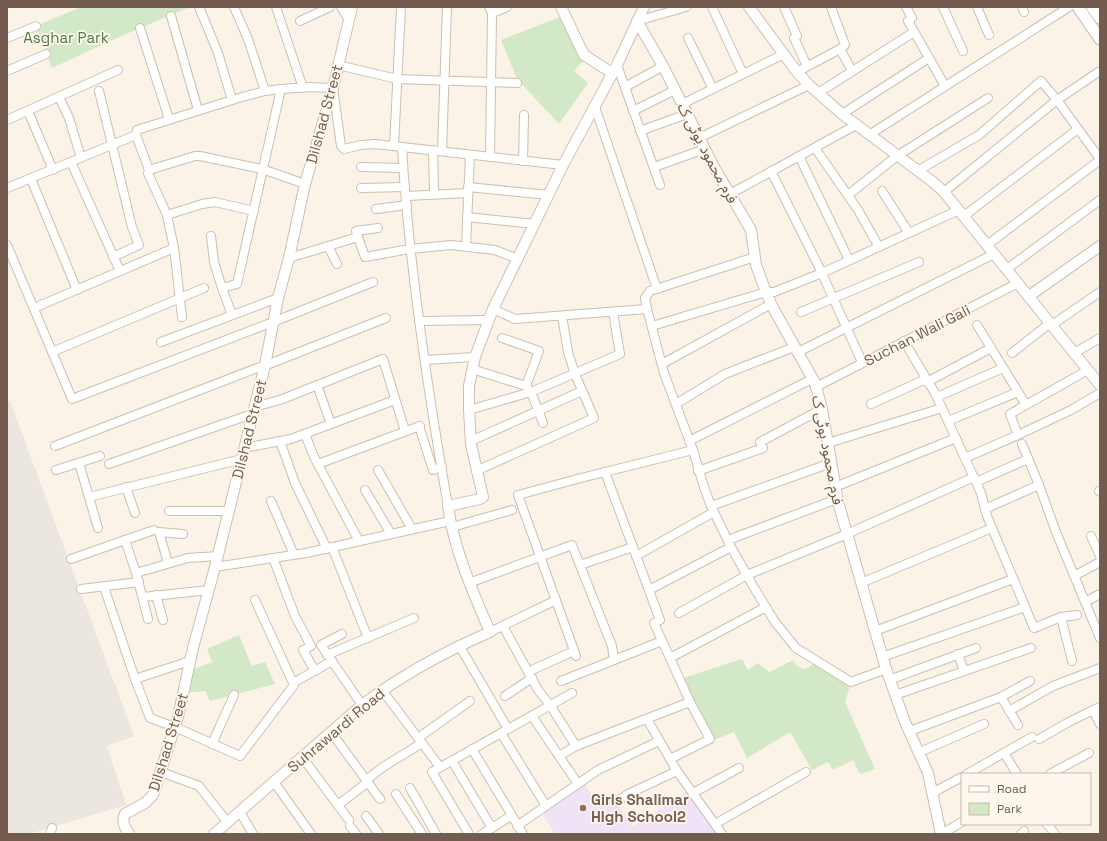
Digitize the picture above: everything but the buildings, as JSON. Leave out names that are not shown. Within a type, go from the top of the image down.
[{"type":"main road","points":[[1078,7],[1100,39]]},
{"type":"main road","points":[[1092,7],[1100,18]]},
{"type":"street","points":[[199,7],[218,53],[232,100]]},
{"type":"street","points":[[234,7],[248,40],[265,91]]},
{"type":"street","points":[[276,7],[303,88]]},
{"type":"street","points":[[300,21],[330,7]]},
{"type":"street","points":[[341,7],[349,20]]},
{"type":"street","name":"Dilshad Street","points":[[129,834],[123,824],[124,818],[126,814],[145,803],[153,795],[175,727],[190,661],[218,556],[265,366],[278,298],[289,258],[305,184],[333,88],[352,7]]},
{"type":"street","points":[[401,7],[398,79],[398,147],[403,168],[410,249],[419,321],[451,524],[469,583],[490,632],[556,600]]},
{"type":"street","points":[[434,194],[444,81],[447,7]]},
{"type":"street","points":[[490,157],[491,10],[507,7]]},
{"type":"street","points":[[561,7],[584,55],[614,69],[625,87],[660,185]]},
{"type":"street","points":[[448,506],[483,497],[476,471],[471,441],[469,386],[475,358],[493,309],[563,165],[595,107],[644,7]]},
{"type":"street","points":[[637,21],[686,7]]},
{"type":"street","points":[[712,7],[743,74]]},
{"type":"street","points":[[749,7],[808,85],[856,125],[897,156],[919,170],[944,192],[1074,353],[1098,380]]},
{"type":"street","points":[[784,7],[797,36],[794,38],[807,66]]},
{"type":"street","points":[[797,72],[846,46],[831,7]]},
{"type":"street","points":[[906,7],[912,18],[908,21],[945,86]]},
{"type":"street","points":[[943,7],[963,51]]},
{"type":"street","points":[[977,7],[989,35]]},
{"type":"street","points":[[869,134],[1069,7]]},
{"type":"street","points":[[171,16],[198,110]]},
{"type":"street","name":"فرم محمود بوٹی ک","points":[[637,21],[663,66],[699,138],[751,230],[756,265],[766,292],[814,383],[822,409],[835,487],[847,534],[882,658],[895,695],[928,773],[941,834]]},
{"type":"street","points":[[7,38],[36,26]]},
{"type":"street","points":[[140,28],[169,119]]},
{"type":"street","points":[[818,93],[914,32]]},
{"type":"street","points":[[688,38],[713,89]]},
{"type":"street","points":[[840,49],[852,72]]},
{"type":"street","points":[[7,71],[46,54]]},
{"type":"street","points":[[682,104],[784,54]]},
{"type":"street","points":[[842,114],[929,58]]},
{"type":"street","points":[[338,65],[398,79],[517,83]]},
{"type":"street","points":[[625,87],[663,66]]},
{"type":"street","points":[[7,120],[118,70]]},
{"type":"street","points":[[944,192],[1057,100],[1100,70]]},
{"type":"street","points":[[919,170],[979,135],[1041,81],[1057,100],[1100,160],[987,245]]},
{"type":"street","points":[[699,138],[808,85]]},
{"type":"street","points":[[182,317],[174,248],[167,215],[148,173],[149,170],[136,135],[137,130],[198,110],[265,91],[303,88],[333,88],[342,148],[344,149],[361,145],[375,144],[563,165]]},
{"type":"street","points":[[222,288],[237,284],[281,89]]},
{"type":"street","points":[[633,111],[675,90]]},
{"type":"street","points":[[99,91],[132,227],[139,245],[113,257]]},
{"type":"street","points":[[59,97],[69,118],[81,158]]},
{"type":"street","points":[[848,195],[897,156],[988,98]]},
{"type":"street","points":[[595,107],[657,289]]},
{"type":"street","points":[[28,111],[53,170]]},
{"type":"street","points":[[640,131],[687,114]]},
{"type":"street","points":[[523,161],[524,115]]},
{"type":"street","points":[[730,194],[856,125]]},
{"type":"street","points":[[652,326],[766,292],[774,292],[822,273],[909,233],[961,213],[1078,129]]},
{"type":"street","points":[[7,188],[136,135]]},
{"type":"street","points":[[815,148],[858,210],[879,247]]},
{"type":"street","points":[[654,167],[705,149]]},
{"type":"street","points":[[466,246],[470,155]]},
{"type":"street","points":[[149,170],[195,156],[200,156],[262,169],[305,184]]},
{"type":"street","points":[[799,156],[849,260]]},
{"type":"street","points":[[71,162],[120,271]]},
{"type":"street","points":[[361,167],[403,168]]},
{"type":"street","points":[[771,172],[822,273],[862,362]]},
{"type":"street","points":[[31,179],[77,290]]},
{"type":"street","points":[[361,188],[405,187]]},
{"type":"street","points":[[406,196],[468,190],[549,194]]},
{"type":"street","points":[[882,191],[909,233]]},
{"type":"street","points":[[1007,269],[1100,200]]},
{"type":"street","points":[[167,215],[202,204],[215,202],[254,211]]},
{"type":"street","points":[[376,209],[407,205]]},
{"type":"street","points":[[467,217],[535,224]]},
{"type":"street","points":[[378,228],[356,231],[365,257],[410,249],[451,245],[495,250],[518,260]]},
{"type":"street","points":[[211,236],[214,262],[232,315]]},
{"type":"street","points":[[289,258],[358,237]]},
{"type":"street","points":[[7,245],[70,397],[74,399],[373,282]]},
{"type":"street","points":[[328,246],[337,264]]},
{"type":"street","points":[[1029,296],[1100,246]]},
{"type":"street","points":[[34,308],[174,248]]},
{"type":"street","points":[[676,404],[725,374],[796,349],[846,328],[994,254]]},
{"type":"street","points":[[755,257],[650,291],[646,298],[647,309],[662,364],[712,509],[747,576],[775,622],[796,648],[851,682],[886,669]]},
{"type":"street","points":[[801,312],[919,262]]},
{"type":"street","name":"Suchan Wali Gali","points":[[689,441],[862,362],[1018,283]]},
{"type":"street","points":[[52,352],[204,288]]},
{"type":"street","points":[[1012,353],[1051,324],[1100,292]]},
{"type":"street","points":[[161,342],[278,298]]},
{"type":"street","points":[[662,364],[771,304]]},
{"type":"street","points":[[493,309],[515,319],[647,309]]},
{"type":"street","points":[[469,410],[575,374],[620,354],[613,312]]},
{"type":"street","points":[[476,471],[594,418],[575,374],[568,352],[562,316]]},
{"type":"street","points":[[55,446],[386,318]]},
{"type":"street","points":[[419,321],[489,320]]},
{"type":"street","points":[[977,325],[1026,405]]},
{"type":"street","points":[[502,338],[539,351],[529,389],[543,423]]},
{"type":"street","points":[[1074,353],[1100,338]]},
{"type":"street","points":[[904,341],[937,398],[981,493],[992,528],[1034,628],[1061,617],[1077,615]]},
{"type":"street","points":[[871,404],[926,381],[991,348]]},
{"type":"street","points":[[425,360],[475,358]]},
{"type":"street","points":[[109,464],[253,411],[383,359],[405,431]]},
{"type":"street","points":[[937,398],[1004,368]]},
{"type":"street","points":[[472,369],[529,389]]},
{"type":"street","points":[[1018,435],[1010,414],[1088,370]]},
{"type":"street","points":[[317,385],[331,424]]},
{"type":"street","points":[[471,441],[582,391]]},
{"type":"street","points":[[948,421],[1018,392]]},
{"type":"street","points":[[965,458],[1071,410],[1100,393]]},
{"type":"street","points":[[244,448],[291,439],[395,400]]},
{"type":"street","points":[[828,442],[942,408]]},
{"type":"street","points":[[698,471],[763,448],[760,442],[822,409]]},
{"type":"street","points":[[318,464],[419,426],[433,470],[442,467]]},
{"type":"street","points":[[305,434],[318,464],[359,541]]},
{"type":"street","points":[[835,487],[956,438]]},
{"type":"street","points":[[280,441],[295,483],[330,548],[368,638]]},
{"type":"street","points":[[1022,444],[1056,532],[1100,638]]},
{"type":"street","points":[[534,669],[575,654],[518,495],[692,450]]},
{"type":"street","points":[[56,470],[100,456]]},
{"type":"street","points":[[89,497],[242,459]]},
{"type":"street","points":[[679,613],[747,576],[1028,459]]},
{"type":"street","points":[[79,463],[98,528]]},
{"type":"street","points":[[636,556],[712,509],[831,463]]},
{"type":"street","points":[[378,470],[412,529]]},
{"type":"street","points":[[604,472],[660,620],[654,623],[690,702],[710,739],[670,759]]},
{"type":"street","points":[[985,509],[1039,485]]},
{"type":"street","points":[[126,487],[135,512]]},
{"type":"street","points":[[365,490],[391,534]]},
{"type":"street","points":[[649,590],[729,543],[838,499]]},
{"type":"street","points":[[271,501],[294,555]]},
{"type":"street","points":[[215,566],[294,555],[412,529],[451,524],[512,510]]},
{"type":"street","points":[[169,511],[229,511]]},
{"type":"street","points":[[861,583],[992,528]]},
{"type":"street","points":[[71,559],[154,530]]},
{"type":"street","points":[[168,563],[158,532],[183,534]]},
{"type":"street","points":[[1091,536],[1100,556]]},
{"type":"street","points":[[125,540],[139,582],[148,619]]},
{"type":"street","points":[[469,583],[572,545],[612,646],[614,660]]},
{"type":"street","points":[[580,565],[633,547]]},
{"type":"street","points":[[136,573],[188,558],[218,556]]},
{"type":"street","points":[[273,558],[295,616],[311,646],[303,650],[315,671]]},
{"type":"street","points":[[1074,576],[1100,562]]},
{"type":"street","points":[[875,631],[1013,579]]},
{"type":"street","points":[[81,590],[139,582]]},
{"type":"street","points":[[104,587],[135,679],[150,718],[175,727],[240,756],[294,685],[254,600]]},
{"type":"street","points":[[143,597],[209,590]]},
{"type":"street","points":[[1085,602],[1100,594]]},
{"type":"street","points":[[156,595],[163,620]]},
{"type":"street","points":[[882,658],[1025,606]]},
{"type":"street","points":[[670,658],[766,607]]},
{"type":"street","points":[[1061,617],[1072,661]]},
{"type":"street","points":[[293,683],[315,671],[329,658],[368,638],[414,618]]},
{"type":"street","points":[[504,626],[538,690],[550,705],[576,746]]},
{"type":"street","name":"Suhrawardi Road","points":[[214,834],[362,705],[382,690],[431,659],[490,632]]},
{"type":"street","points":[[342,634],[321,645],[362,705]]},
{"type":"street","points":[[561,681],[662,641]]},
{"type":"street","points":[[459,645],[504,731],[546,806]]},
{"type":"street","points":[[890,680],[976,648]]},
{"type":"street","points":[[895,695],[1031,648]]},
{"type":"street","points":[[958,654],[964,671]]},
{"type":"street","points":[[135,679],[190,661]]},
{"type":"street","points":[[1009,711],[1053,686],[1100,668]]},
{"type":"street","points":[[505,696],[532,678]]},
{"type":"street","points":[[910,731],[1001,697],[1030,681]]},
{"type":"street","points":[[382,690],[440,767]]},
{"type":"street","points":[[469,834],[432,772],[572,693]]},
{"type":"street","points":[[212,744],[234,695]]},
{"type":"street","points":[[1001,697],[1018,725]]},
{"type":"street","points":[[338,805],[383,767],[470,701]]},
{"type":"street","points":[[559,756],[576,746],[690,702]]},
{"type":"street","points":[[969,773],[1004,753],[1097,709],[1100,724]]},
{"type":"street","points":[[532,716],[578,784]]},
{"type":"street","points":[[647,719],[677,771],[722,834]]},
{"type":"street","points":[[920,752],[984,724]]},
{"type":"street","points":[[331,732],[380,799]]},
{"type":"street","points":[[517,826],[598,770],[659,741]]},
{"type":"street","points":[[472,750],[523,834]]},
{"type":"street","points":[[1004,753],[1016,773]]},
{"type":"street","points":[[1052,773],[1089,753]]},
{"type":"street","points":[[302,757],[338,805],[356,834]]},
{"type":"street","points":[[452,761],[487,832],[511,816]]},
{"type":"street","points":[[693,794],[739,768]]},
{"type":"street","points":[[616,802],[628,794],[677,771]]},
{"type":"street","points":[[161,772],[199,786],[228,823]]},
{"type":"street","points":[[715,824],[806,772]]},
{"type":"street","points":[[932,793],[961,778]]},
{"type":"street","points":[[274,782],[311,834]]},
{"type":"street","points":[[410,788],[436,834]]},
{"type":"street","points":[[396,794],[422,834]]},
{"type":"street","points":[[240,812],[252,834]]},
{"type":"street","points":[[366,816],[379,834]]},
{"type":"street","points":[[941,834],[961,823]]},
{"type":"street","points":[[1048,825],[1055,834]]},
{"type":"shaded area","points":[[10,401],[134,736],[107,746],[126,805],[29,834],[7,834],[7,402]]},
{"type":"shaded area","name":"Girls Shalimar HIgh School2","points":[[583,781],[597,804],[612,795],[632,827],[690,790],[722,834],[555,834],[541,811]]},
{"type":"green space","name":"Asghar Park","points":[[81,7],[190,7],[119,37],[52,68],[36,26]]},
{"type":"green space","points":[[565,15],[587,57],[574,71],[588,83],[559,124],[517,79],[501,40]]},
{"type":"green space","points":[[239,635],[252,666],[265,662],[275,684],[210,701],[205,691],[183,693],[189,671],[212,662],[207,649]]},
{"type":"green space","points":[[742,659],[748,670],[758,663],[769,672],[793,660],[797,666],[805,670],[817,661],[851,682],[845,702],[875,769],[860,774],[853,760],[833,770],[828,762],[812,770],[790,732],[747,758],[734,732],[711,741],[677,680]]},
{"type":"place","name":"Girls Shalimar HIgh School2","points":[[583,808]]}]
